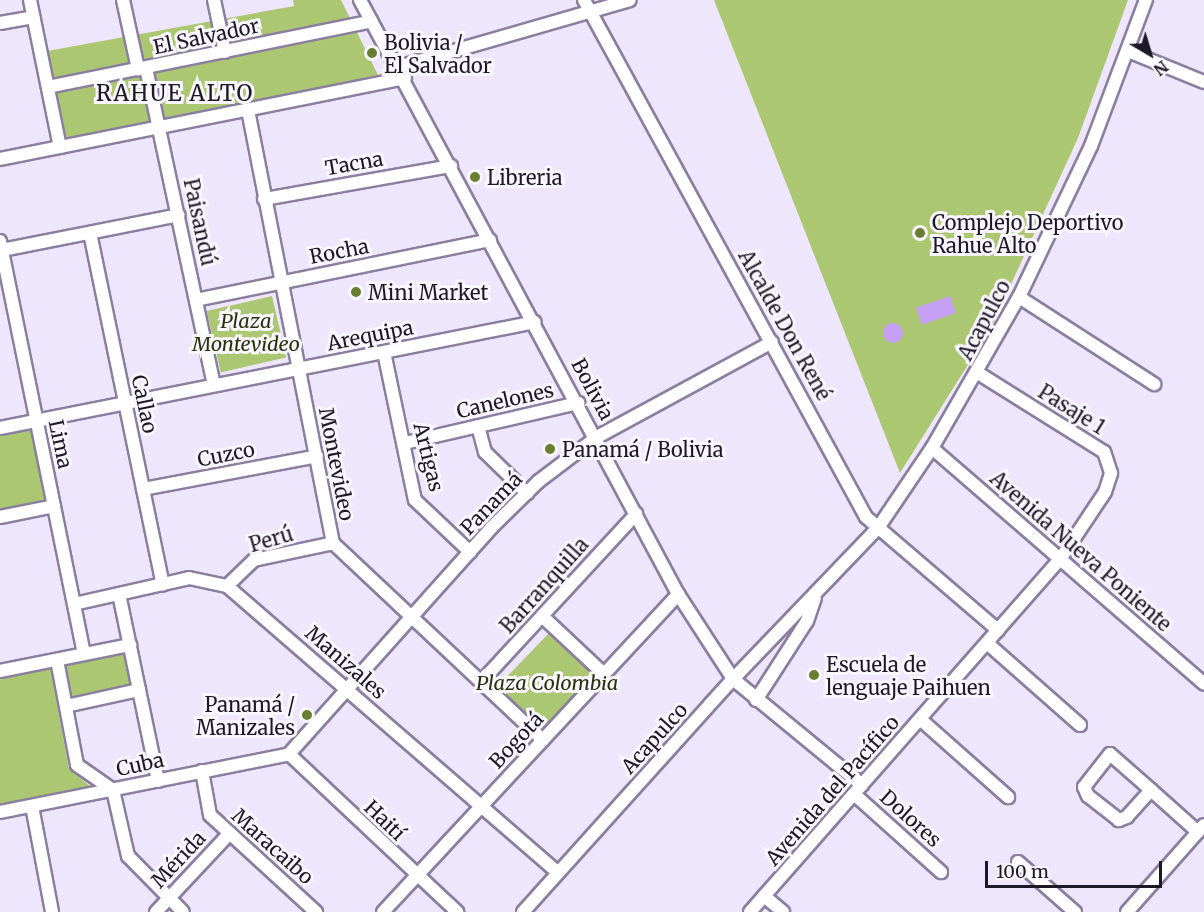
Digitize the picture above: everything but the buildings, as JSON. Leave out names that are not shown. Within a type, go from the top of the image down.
[{"type":"street","points":[[30,0],[60,147]]},
{"type":"street","name":"Paisandú","points":[[123,0],[160,127],[214,386]]},
{"type":"street","points":[[214,0],[225,52]]},
{"type":"street","name":"Bolivia","points":[[360,0],[405,78],[678,594],[733,679],[858,789]]},
{"type":"street","name":"Alcalde Don René","points":[[584,0],[866,517],[998,630]]},
{"type":"street","points":[[398,67],[591,14],[630,0]]},
{"type":"street","name":"Acapulco","points":[[523,912],[733,679],[878,528],[932,448],[978,373],[1019,297],[1091,146],[1146,0]]},
{"type":"street","points":[[0,24],[33,17]]},
{"type":"street","name":"El Salvador","points":[[48,87],[371,21]]},
{"type":"street","points":[[1128,51],[1204,82]]},
{"type":"street","points":[[0,159],[405,78]]},
{"type":"street","name":"Montevideo","points":[[248,110],[333,543],[543,740]]},
{"type":"street","name":"Tacna","points":[[264,199],[451,166]]},
{"type":"street","points":[[1,246],[90,233],[179,215]]},
{"type":"street","name":"Callao","points":[[90,233],[163,584]]},
{"type":"street","name":"Rocha","points":[[196,300],[490,240]]},
{"type":"street","name":"Lima","points":[[1,246],[84,654]]},
{"type":"street","points":[[1019,297],[1154,384]]},
{"type":"street","name":"Arequipa","points":[[0,428],[535,322]]},
{"type":"street","name":"Panamá","points":[[289,754],[470,552],[527,493],[597,438],[772,342]]},
{"type":"street","name":"Artigas","points":[[384,352],[405,443],[415,500],[470,552]]},
{"type":"street","name":"Pasaje 1","points":[[978,373],[1104,452],[1110,461],[1111,473],[1105,492],[1062,558]]},
{"type":"street","name":"Canelones","points":[[405,443],[578,403]]},
{"type":"street","points":[[478,426],[485,452],[527,493]]},
{"type":"street","name":"Avenida Nueva Poniente","points":[[932,448],[1062,558],[1204,684]]},
{"type":"street","name":"Cuzco","points":[[143,489],[317,456]]},
{"type":"street","points":[[0,517],[54,506]]},
{"type":"street","name":"Barranquilla","points":[[481,682],[636,514]]},
{"type":"street","name":"Perú","points":[[227,586],[254,560],[333,543]]},
{"type":"street","name":"Avenida del Pacífico","points":[[750,912],[1062,558]]},
{"type":"street","name":"Manizales","points":[[74,604],[198,578],[227,586],[558,873]]},
{"type":"street","points":[[119,594],[158,781]]},
{"type":"street","name":"Bogotá","points":[[383,912],[678,594]]},
{"type":"street","name":"Acapulco","points":[[756,700],[807,621],[817,594]]},
{"type":"street","points":[[542,616],[604,674]]},
{"type":"street","points":[[987,643],[1080,725]]},
{"type":"street","points":[[0,671],[130,645]]},
{"type":"street","points":[[57,660],[77,765],[113,790],[128,856],[183,912]]},
{"type":"street","points":[[66,706],[139,690]]},
{"type":"street","points":[[920,719],[1008,797]]},
{"type":"street","name":"Cuba","points":[[0,812],[289,754]]},
{"type":"street","name":"Haití","points":[[289,754],[416,877],[457,912]]},
{"type":"street","points":[[1127,912],[1201,828],[1151,790],[1110,754],[1084,787],[1088,796],[1119,820],[1127,817],[1151,790]]},
{"type":"street","name":"Maracaibo","points":[[202,771],[210,815],[316,912]]},
{"type":"street","name":"Dolores","points":[[858,789],[941,872]]},
{"type":"street","points":[[32,806],[52,912]]},
{"type":"street","name":"Mérida","points":[[156,912],[230,833]]},
{"type":"street","points":[[1018,862],[1075,912]]},
{"type":"street","points":[[765,896],[783,912]]},
{"type":"green space","points":[[293,0],[341,0],[378,75],[66,143],[47,51],[294,6]]},
{"type":"green space","name":"Complejo Deportivo Rahue Alto","points":[[714,0],[1128,0],[1078,138],[991,328],[900,473]]},
{"type":"green space","name":"Plaza Montevideo","points":[[272,296],[286,357],[221,372],[207,311]]},
{"type":"green space","points":[[32,427],[48,503],[0,513],[0,434]]},
{"type":"green space","name":"Plaza Colombia","points":[[550,632],[597,677],[544,732],[497,687]]},
{"type":"green space","points":[[127,648],[135,687],[70,701],[61,662]]},
{"type":"green space","points":[[50,666],[69,769],[91,787],[0,807],[0,675]]},
{"type":"shaded area","points":[[950,296],[956,313],[922,325],[916,308]]},
{"type":"shaded area","points":[[893,323],[900,326],[903,333],[900,340],[893,343],[886,340],[883,333],[886,326]]},
{"type":"place","name":"Bolivia / El Salvador","points":[[372,53]]},
{"type":"place","name":"Libreria","points":[[475,177]]},
{"type":"place","name":"Complejo Deportivo Rahue Alto","points":[[920,233]]},
{"type":"place","name":"Mini Market","points":[[356,292]]},
{"type":"place","name":"Panamá / Bolivia","points":[[550,449]]},
{"type":"place","name":"Escuela de lenguaje Paihuen","points":[[814,675]]},
{"type":"place","name":"Panamá / Manizales","points":[[307,715]]},
{"type":"district","name":"RAHUE ALTO","points":[[175,94]]}]
